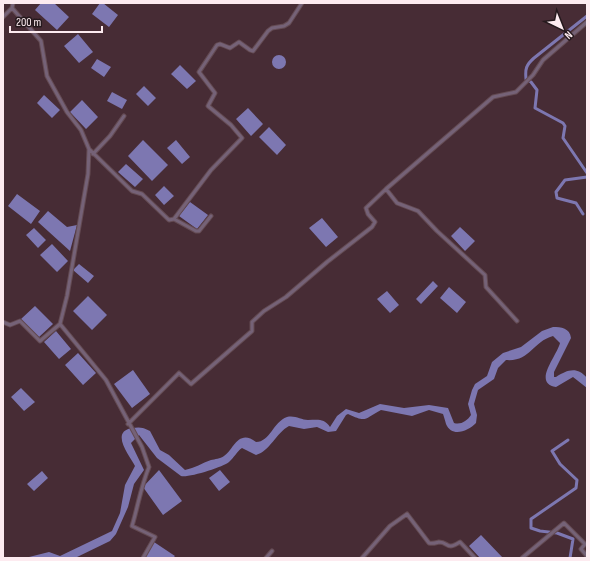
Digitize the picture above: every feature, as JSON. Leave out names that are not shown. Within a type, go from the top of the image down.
[{"type":"street","points":[[3,18],[12,8],[13,3]]},
{"type":"street","points":[[12,8],[41,41],[47,76],[67,112],[81,130],[88,149],[132,191],[142,194],[169,220],[174,218],[211,170],[242,138],[231,125],[208,106],[215,93],[199,72],[217,45],[230,48],[239,42],[250,50],[254,51],[268,31],[272,28],[284,26],[289,23],[302,3]]},
{"type":"street","points":[[128,424],[179,373],[191,384],[252,331],[252,322],[264,311],[286,297],[327,262],[372,227],[375,222],[368,214],[366,208],[493,97],[516,92],[533,75],[543,60],[587,22]]},
{"type":"street","points":[[92,154],[110,136],[124,116]]},
{"type":"street","points":[[3,322],[10,324],[20,321],[40,341],[60,324],[67,296],[88,174],[88,149]]},
{"type":"street","points":[[386,189],[397,203],[418,211],[437,231],[485,275],[486,287],[517,320]]},
{"type":"street","points":[[174,218],[196,231],[199,231],[211,216]]},
{"type":"street","points":[[60,324],[106,380],[128,424],[142,447],[149,467],[142,484],[139,502],[132,526],[155,537],[143,558]]},
{"type":"street","points":[[362,558],[390,526],[407,514],[429,543],[441,543],[446,546],[452,546],[460,542],[475,558]]},
{"type":"street","points":[[522,558],[564,523],[585,544],[581,549],[587,556]]},
{"type":"street","points":[[266,558],[272,551]]},
{"type":"shaded area","points":[[41,3],[54,3],[69,17],[57,30],[35,10]]},
{"type":"shaded area","points":[[100,3],[103,3],[118,15],[109,27],[92,14]]},
{"type":"shaded area","points":[[78,34],[93,52],[79,63],[64,46]]},
{"type":"shaded area","points":[[276,55],[282,55],[286,59],[286,65],[282,69],[276,69],[272,65],[272,59]]},
{"type":"shaded area","points":[[97,59],[111,67],[104,77],[91,68]]},
{"type":"shaded area","points":[[180,65],[196,81],[187,89],[171,74]]},
{"type":"shaded area","points":[[144,86],[156,98],[148,106],[136,94]]},
{"type":"shaded area","points":[[112,92],[127,100],[122,109],[107,101]]},
{"type":"shaded area","points":[[44,95],[60,110],[52,118],[37,103]]},
{"type":"shaded area","points":[[82,100],[98,117],[86,129],[70,112]]},
{"type":"shaded area","points":[[248,108],[263,124],[251,136],[236,119]]},
{"type":"shaded area","points":[[269,127],[286,145],[277,155],[259,137]]},
{"type":"shaded area","points":[[143,140],[168,165],[152,181],[128,156]]},
{"type":"shaded area","points":[[176,140],[190,157],[182,164],[167,148]]},
{"type":"shaded area","points":[[126,164],[143,179],[135,187],[118,172]]},
{"type":"shaded area","points":[[164,186],[174,196],[164,205],[155,195]]},
{"type":"shaded area","points":[[17,194],[40,211],[31,224],[8,206]]},
{"type":"shaded area","points":[[190,202],[208,215],[197,229],[179,216]]},
{"type":"shaded area","points":[[48,211],[67,227],[77,225],[70,251],[38,222]]},
{"type":"shaded area","points":[[322,218],[338,237],[326,247],[309,228]]},
{"type":"shaded area","points":[[460,227],[475,241],[465,251],[451,236]]},
{"type":"shaded area","points":[[34,228],[46,240],[38,248],[26,235]]},
{"type":"shaded area","points":[[52,244],[68,261],[57,272],[40,255]]},
{"type":"shaded area","points":[[79,264],[94,276],[88,283],[73,270]]},
{"type":"shaded area","points":[[433,281],[438,286],[421,304],[416,299]]},
{"type":"shaded area","points":[[449,287],[466,302],[457,313],[440,298]]},
{"type":"shaded area","points":[[387,291],[399,305],[390,313],[377,299]]},
{"type":"shaded area","points":[[88,296],[107,315],[92,330],[73,311]]},
{"type":"shaded area","points":[[35,306],[53,324],[39,337],[21,319]]},
{"type":"shaded area","points":[[553,327],[567,330],[571,338],[554,372],[554,377],[572,370],[579,372],[587,378],[587,388],[573,377],[556,387],[549,384],[546,380],[548,368],[560,343],[553,336],[540,343],[521,358],[506,360],[498,368],[494,379],[478,390],[474,404],[477,415],[476,423],[465,431],[452,431],[446,424],[443,414],[429,410],[412,416],[381,410],[365,419],[348,414],[336,431],[328,432],[317,427],[304,429],[289,426],[284,429],[261,453],[256,455],[242,448],[231,460],[220,467],[206,472],[185,476],[181,476],[157,458],[139,435],[131,443],[144,470],[134,484],[128,507],[116,534],[110,541],[75,558],[25,558],[49,552],[60,556],[112,531],[120,513],[125,485],[135,466],[123,445],[122,434],[125,430],[139,427],[150,431],[160,450],[169,455],[185,470],[222,457],[240,439],[250,438],[256,442],[265,439],[278,423],[287,417],[305,420],[320,420],[328,424],[330,427],[337,416],[346,409],[359,413],[380,404],[404,408],[429,405],[448,408],[454,423],[461,423],[466,421],[471,415],[468,404],[472,390],[475,384],[487,376],[492,362],[503,353],[521,347],[542,331]]},
{"type":"shaded area","points":[[56,331],[71,349],[59,359],[44,342]]},
{"type":"shaded area","points":[[78,353],[96,373],[83,385],[65,365]]},
{"type":"shaded area","points":[[133,370],[150,394],[132,408],[114,384]]},
{"type":"shaded area","points":[[21,388],[35,402],[24,411],[11,397]]},
{"type":"shaded area","points":[[159,470],[182,501],[163,515],[143,487]]},
{"type":"shaded area","points":[[220,470],[230,482],[219,491],[209,478]]},
{"type":"shaded area","points":[[42,471],[48,478],[34,491],[27,484]]},
{"type":"shaded area","points":[[481,535],[503,558],[480,558],[469,546]]},
{"type":"shaded area","points":[[154,542],[175,556],[173,558],[144,558]]},
{"type":"waterway","points":[[587,16],[534,58],[529,63],[526,72],[526,79],[531,82],[537,90],[535,108],[563,123],[565,126],[563,138],[587,173]]},
{"type":"waterway","points":[[583,214],[576,203],[557,198],[556,192],[565,180],[587,177]]},
{"type":"waterway","points":[[568,440],[552,451],[560,464],[577,480],[576,488],[531,519],[531,528],[540,531],[557,533],[573,539],[570,558]]}]
